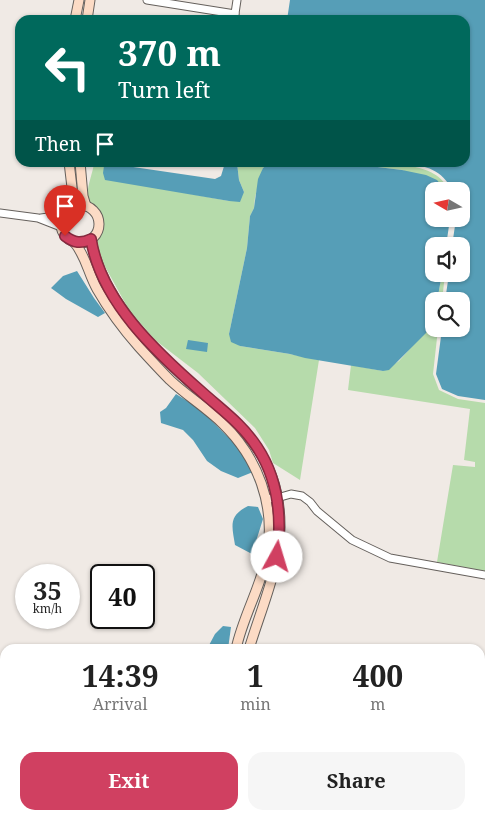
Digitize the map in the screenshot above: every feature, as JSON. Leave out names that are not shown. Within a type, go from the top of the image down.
[{"type":"street","points":[[76,15],[78,0]]},
{"type":"street","points":[[88,15],[90,0]]},
{"type":"street","points":[[147,0],[224,15]]},
{"type":"street","points":[[234,15],[237,0]]},
{"type":"street","points":[[70,167],[73,196],[72,206]]},
{"type":"street","points":[[80,167],[83,196],[86,206]]},
{"type":"street","points":[[74,242],[91,239],[95,235],[98,224],[95,213],[86,206],[72,206],[63,215],[61,227],[65,236],[74,242],[82,252],[96,287],[109,309],[133,340],[170,380],[238,440],[256,469],[266,499],[269,518],[267,556],[243,621],[237,644]]},
{"type":"street","points":[[0,213],[38,218],[61,227]]},
{"type":"street","points":[[38,218],[63,215]]},
{"type":"street","points":[[91,239],[94,256],[120,305],[148,340],[182,374],[234,419],[253,441],[270,471],[277,498],[280,526],[277,557],[251,644]]},
{"type":"street","points":[[170,380],[182,374]]},
{"type":"street","points":[[266,499],[291,494],[302,496],[352,540],[390,558],[485,574]]},
{"type":"green space","points":[[93,167],[112,167],[191,194],[229,201],[244,192],[239,180],[237,167],[264,167],[255,197],[254,208],[250,216],[247,248],[229,334],[240,346],[319,360],[300,480],[273,463],[269,450],[255,428],[198,373],[155,340],[129,310],[97,252],[95,240],[101,230],[102,218],[88,198]]},
{"type":"green space","points":[[378,167],[415,167],[426,170],[444,182],[429,182],[402,170]]},
{"type":"green space","points":[[441,282],[444,282],[443,292],[439,292]]},
{"type":"green space","points":[[425,332],[425,337],[437,337],[433,374],[439,390],[458,399],[485,403],[485,571],[437,562],[453,465],[475,467],[475,462],[464,460],[470,409],[348,390],[351,365],[383,371],[399,361]]},
{"type":"water","points":[[290,0],[485,0],[485,400],[458,396],[442,389],[436,374],[441,337],[470,337],[470,292],[446,292],[448,282],[470,282],[470,237],[453,237],[455,228],[470,228],[470,182],[447,182],[438,173],[426,167],[470,167],[470,15],[288,15]]},
{"type":"water","points":[[104,167],[133,167],[215,179],[221,176],[224,167],[237,167],[239,180],[244,192],[240,202],[229,201],[105,180]]},
{"type":"water","points":[[264,167],[378,167],[426,175],[439,182],[425,182],[425,228],[449,228],[447,237],[425,237],[425,282],[441,282],[439,292],[425,292],[425,334],[389,370],[383,371],[305,358],[240,346],[231,342],[229,334],[247,248],[250,216],[254,208],[258,179]]},
{"type":"water","points":[[77,271],[105,313],[98,317],[51,288],[63,276]]},
{"type":"water","points":[[188,340],[208,343],[207,352],[186,349]]},
{"type":"water","points":[[176,394],[200,409],[241,450],[253,472],[238,478],[221,471],[207,461],[193,440],[183,430],[161,423],[160,412],[166,408]]},
{"type":"water","points":[[248,506],[258,507],[263,519],[252,554],[235,545],[233,532],[234,518]]},
{"type":"water","points":[[223,626],[231,627],[229,644],[210,644],[215,634]]},
{"type":"route","points":[[65,236],[74,242],[86,242],[91,239],[94,256],[103,276],[120,305],[136,326],[164,357],[234,419],[258,447],[270,471],[277,498],[280,534],[277,557]]}]
